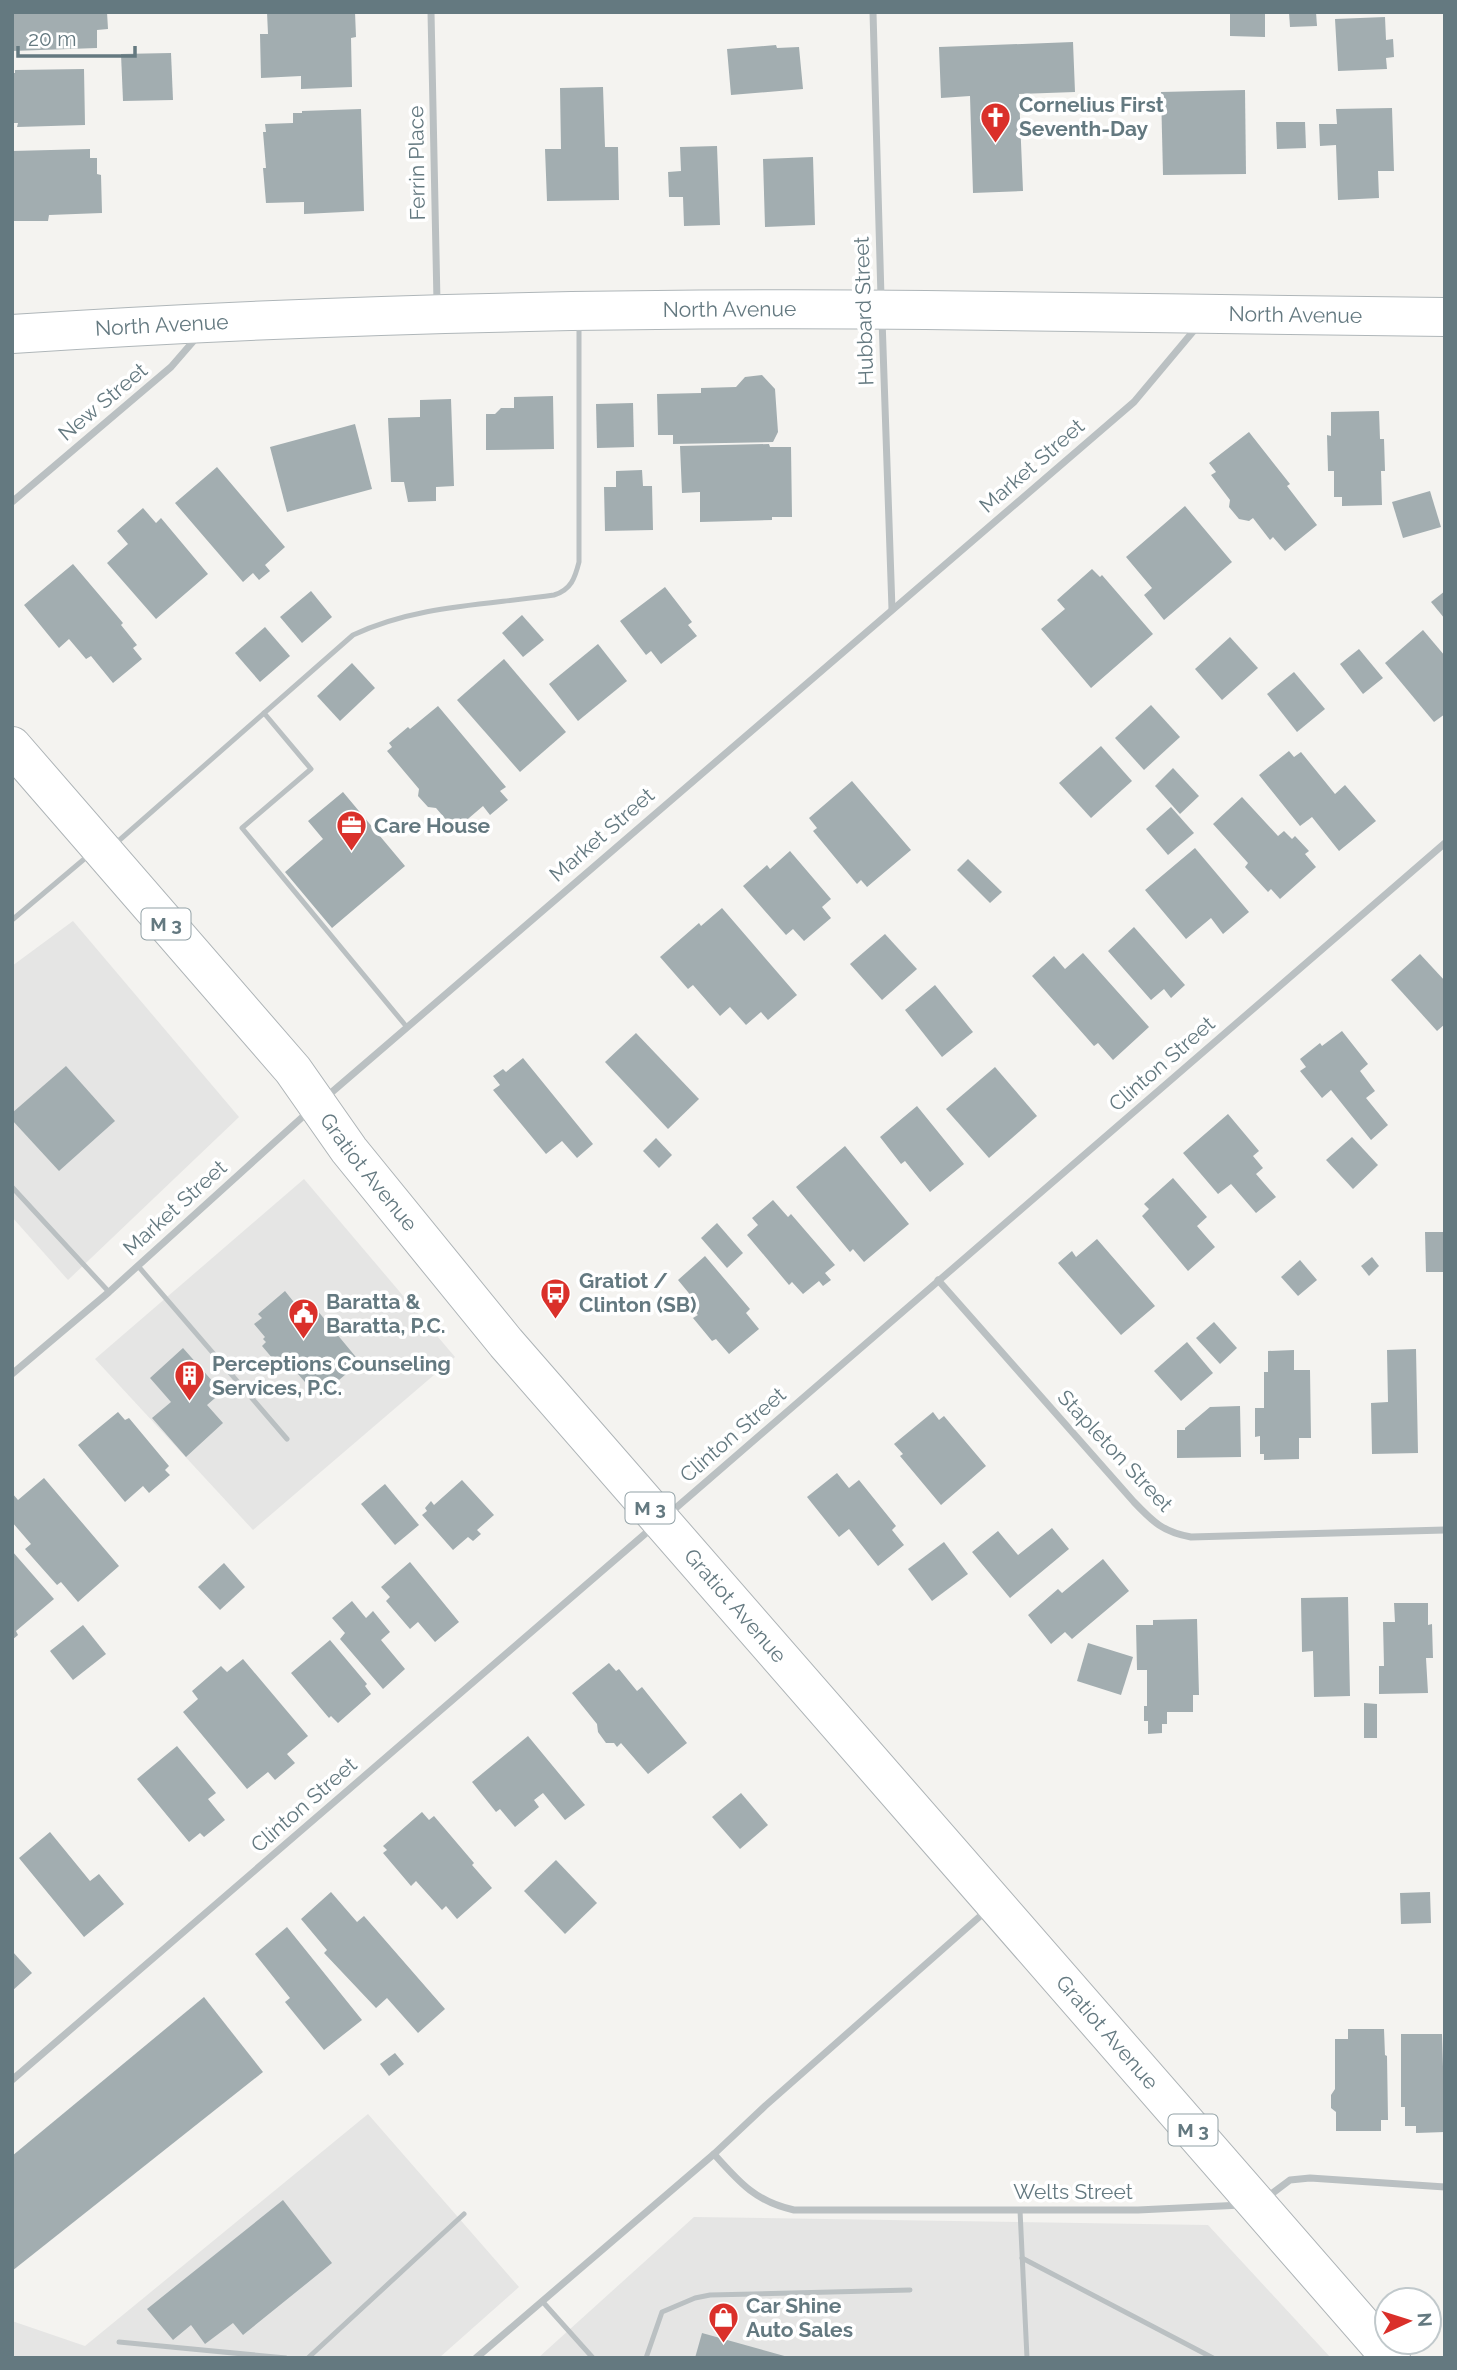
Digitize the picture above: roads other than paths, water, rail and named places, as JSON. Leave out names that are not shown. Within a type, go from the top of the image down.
[{"type":"main road","name":"North Avenue","points":[[12,334],[210,321],[579,312],[882,310],[1445,317]]},
{"type":"main road","name":"Gratiot Avenue","points":[[12,746],[293,1070],[349,1150],[506,1343],[1391,2358]]},
{"type":"street","name":"Ferrin Place","points":[[431,12],[437,314]]},
{"type":"street","name":"Hubbard Street","points":[[873,12],[892,609]]},
{"type":"street","name":"Market Street","points":[[12,1374],[109,1292],[406,1026],[1134,402],[1206,315]]},
{"type":"street","name":"New Street","points":[[12,502],[171,367],[210,321]]},
{"type":"street","name":"Clinton Street","points":[[12,2080],[1445,843]]},
{"type":"street","name":"Stapleton Street","points":[[938,1280],[1158,1526],[1175,1534],[1191,1537],[1445,1530]]},
{"type":"street","points":[[476,2358],[714,2154],[996,1902]]},
{"type":"street","name":"Welts Street","points":[[714,2154],[734,2177],[758,2198],[775,2206],[794,2210],[1138,2210],[1258,2204]]},
{"type":"street","points":[[1258,2204],[1290,2180],[1300,2179],[1445,2187]]},
{"type":"lane","points":[[12,920],[102,849],[353,635],[435,608],[548,596],[568,589],[579,562],[579,312]]},
{"type":"lane","points":[[264,713],[311,769],[242,828],[406,1026]]},
{"type":"lane","points":[[12,1187],[109,1292]]},
{"type":"lane","points":[[138,1266],[287,1439]]},
{"type":"lane","points":[[1020,2210],[1027,2358]]},
{"type":"lane","points":[[308,2358],[464,2214]]},
{"type":"lane","points":[[1022,2258],[1213,2358]]},
{"type":"lane","points":[[646,2358],[662,2312],[695,2298],[709,2295],[910,2290]]},
{"type":"lane","points":[[542,2301],[593,2358]]},
{"type":"lane","points":[[119,2342],[286,2358]]},
{"type":"place","name":"Cornelius First Seventh-Day","points":[[996,144]]},
{"type":"place","name":"Care House","points":[[351,853]]},
{"type":"place","name":"Gratiot / Clinton (SB)","points":[[556,1320]]},
{"type":"place","name":"Baratta & Baratta, P.C.","points":[[303,1341]]},
{"type":"place","name":"Perceptions Counseling Services, P.C.","points":[[189,1403]]},
{"type":"place","name":"Car Shine Auto Sales","points":[[723,2345]]}]
